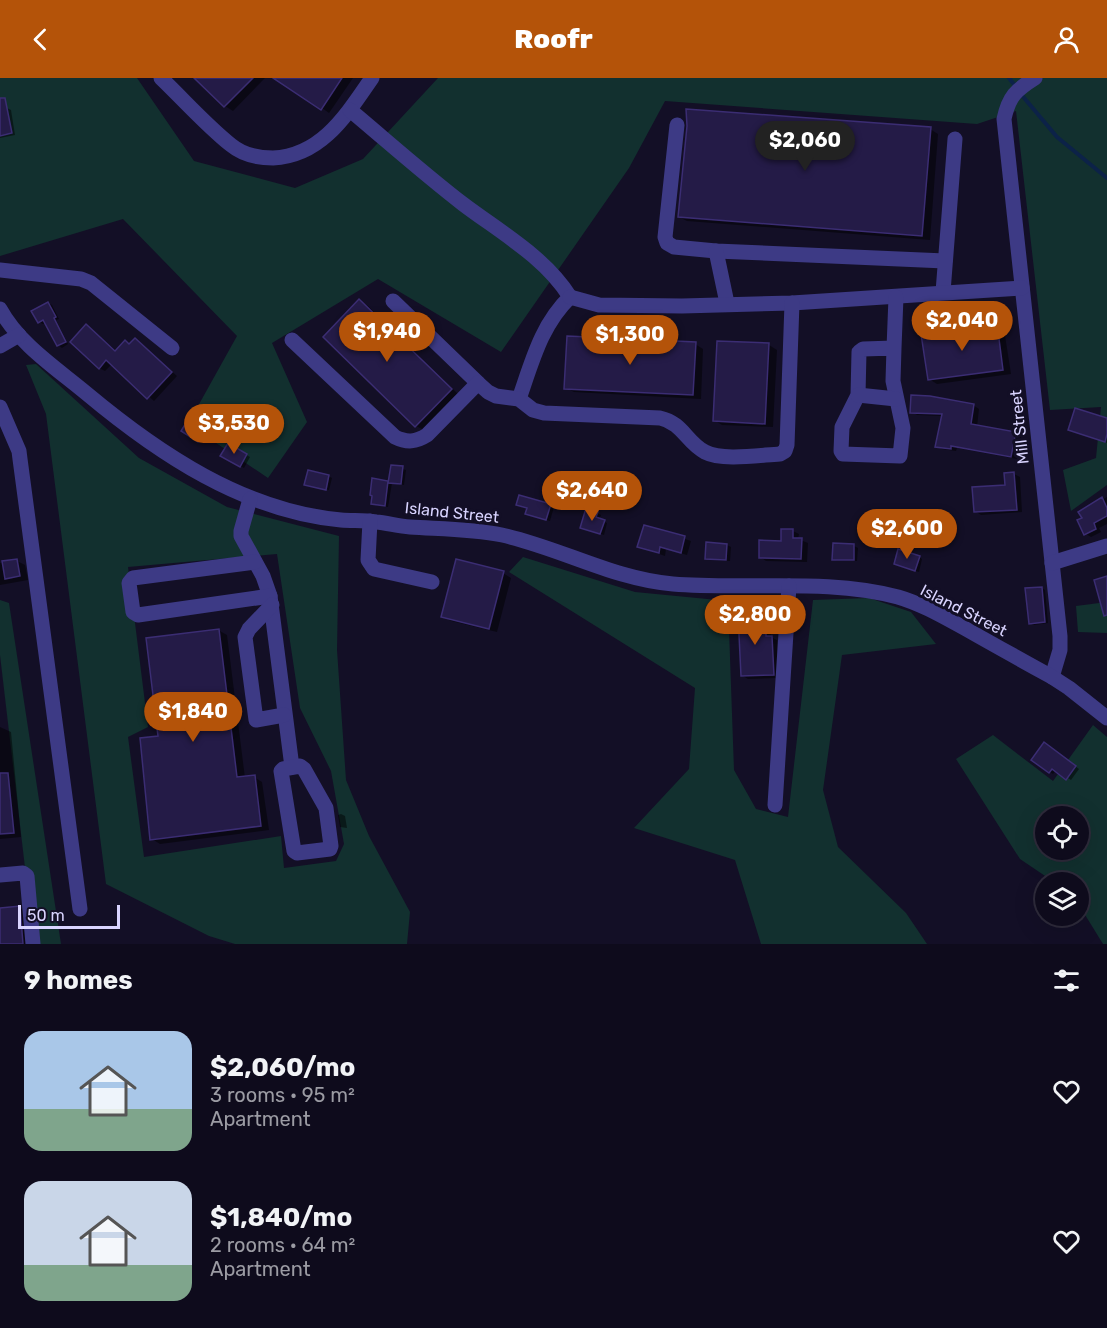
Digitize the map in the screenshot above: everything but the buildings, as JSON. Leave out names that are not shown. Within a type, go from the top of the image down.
[{"type":"street","points":[[161,78],[231,146],[254,157],[282,158],[305,150],[327,136],[338,126],[372,78]]},
{"type":"street","name":"Mill Street","points":[[1035,78],[1017,90],[1008,104],[1004,119],[1060,636],[1060,650],[1052,677]]},
{"type":"street","points":[[350,110],[443,189],[544,265],[570,297],[599,305],[682,306],[792,303],[1022,288]]},
{"type":"street","points":[[677,125],[665,237],[667,243],[674,247],[716,251],[945,261]]},
{"type":"street","points":[[943,292],[955,139]]},
{"type":"street","points":[[716,251],[727,303]]},
{"type":"street","points":[[0,270],[81,279],[91,283],[172,348]]},
{"type":"street","points":[[519,399],[541,336],[552,317],[570,297]]},
{"type":"street","points":[[894,348],[860,350],[858,394],[842,427],[841,451],[843,454],[900,456],[903,428],[892,381],[894,348],[896,297]]},
{"type":"street","points":[[393,302],[478,383],[496,396],[519,399],[533,410],[544,413],[669,420],[678,425],[697,447],[715,456],[780,454],[785,451],[792,303]]},
{"type":"street","name":"Island Street","points":[[0,309],[30,347],[122,423],[201,474],[250,499],[283,509],[339,520],[499,534],[543,545],[592,566],[640,580],[731,586],[849,589],[898,597],[930,610],[1052,677],[1107,718]]},
{"type":"street","points":[[0,346],[19,335]]},
{"type":"street","points":[[292,340],[402,441],[420,440],[427,435],[478,383]]},
{"type":"street","points":[[858,394],[896,399]]},
{"type":"street","points":[[0,407],[5,434],[19,451],[80,909]]},
{"type":"street","points":[[250,499],[241,536],[271,600],[292,767]]},
{"type":"street","points":[[370,521],[368,560],[374,569],[432,582]]},
{"type":"street","points":[[1052,563],[1107,546]]},
{"type":"street","points":[[255,562],[133,578],[129,583],[133,612],[138,615],[271,600]]},
{"type":"street","points":[[775,805],[789,586]]},
{"type":"street","points":[[271,600],[247,633],[245,642],[256,720],[284,715]]},
{"type":"street","points":[[300,766],[304,769],[324,805],[330,849],[297,853],[294,851],[281,771],[292,767],[300,766]]},
{"type":"street","points":[[0,875],[26,873],[33,944]]},
{"type":"green space","points":[[0,78],[137,78],[194,161],[295,188],[363,159],[438,78],[1107,78],[1107,485],[1071,511],[1063,470],[1096,458],[1101,407],[1050,410],[1016,111],[977,124],[665,101],[629,168],[501,352],[378,279],[272,343],[307,422],[268,478],[188,424],[237,336],[123,219],[0,256]]},
{"type":"green space","points":[[36,364],[139,458],[227,507],[339,536],[337,650],[346,780],[369,836],[410,912],[407,944],[235,944],[209,936],[106,884],[46,414],[26,365]],"holes":[[[277,554],[300,708],[331,771],[344,844],[336,861],[284,868],[281,836],[144,857],[128,737],[148,727],[128,567]]]},
{"type":"green space","points":[[523,557],[635,592],[728,601],[734,770],[756,809],[788,817],[813,600],[869,598],[911,612],[936,644],[842,655],[823,790],[838,847],[906,913],[927,944],[761,944],[735,860],[634,828],[689,769],[695,688],[509,572]]},
{"type":"green space","points":[[0,600],[9,603],[61,944],[34,944],[0,655]]},
{"type":"green space","points":[[1107,602],[1107,633],[1078,632],[1076,606]]},
{"type":"green space","points":[[1093,725],[1107,737],[1107,944],[1103,944],[1089,921],[1089,872],[1039,872],[1020,859],[956,759],[993,735],[1053,781]]},
{"type":"waterway","points":[[1009,78],[1016,87]]},
{"type":"waterway","points":[[1020,93],[1057,137],[1107,178]]}]
